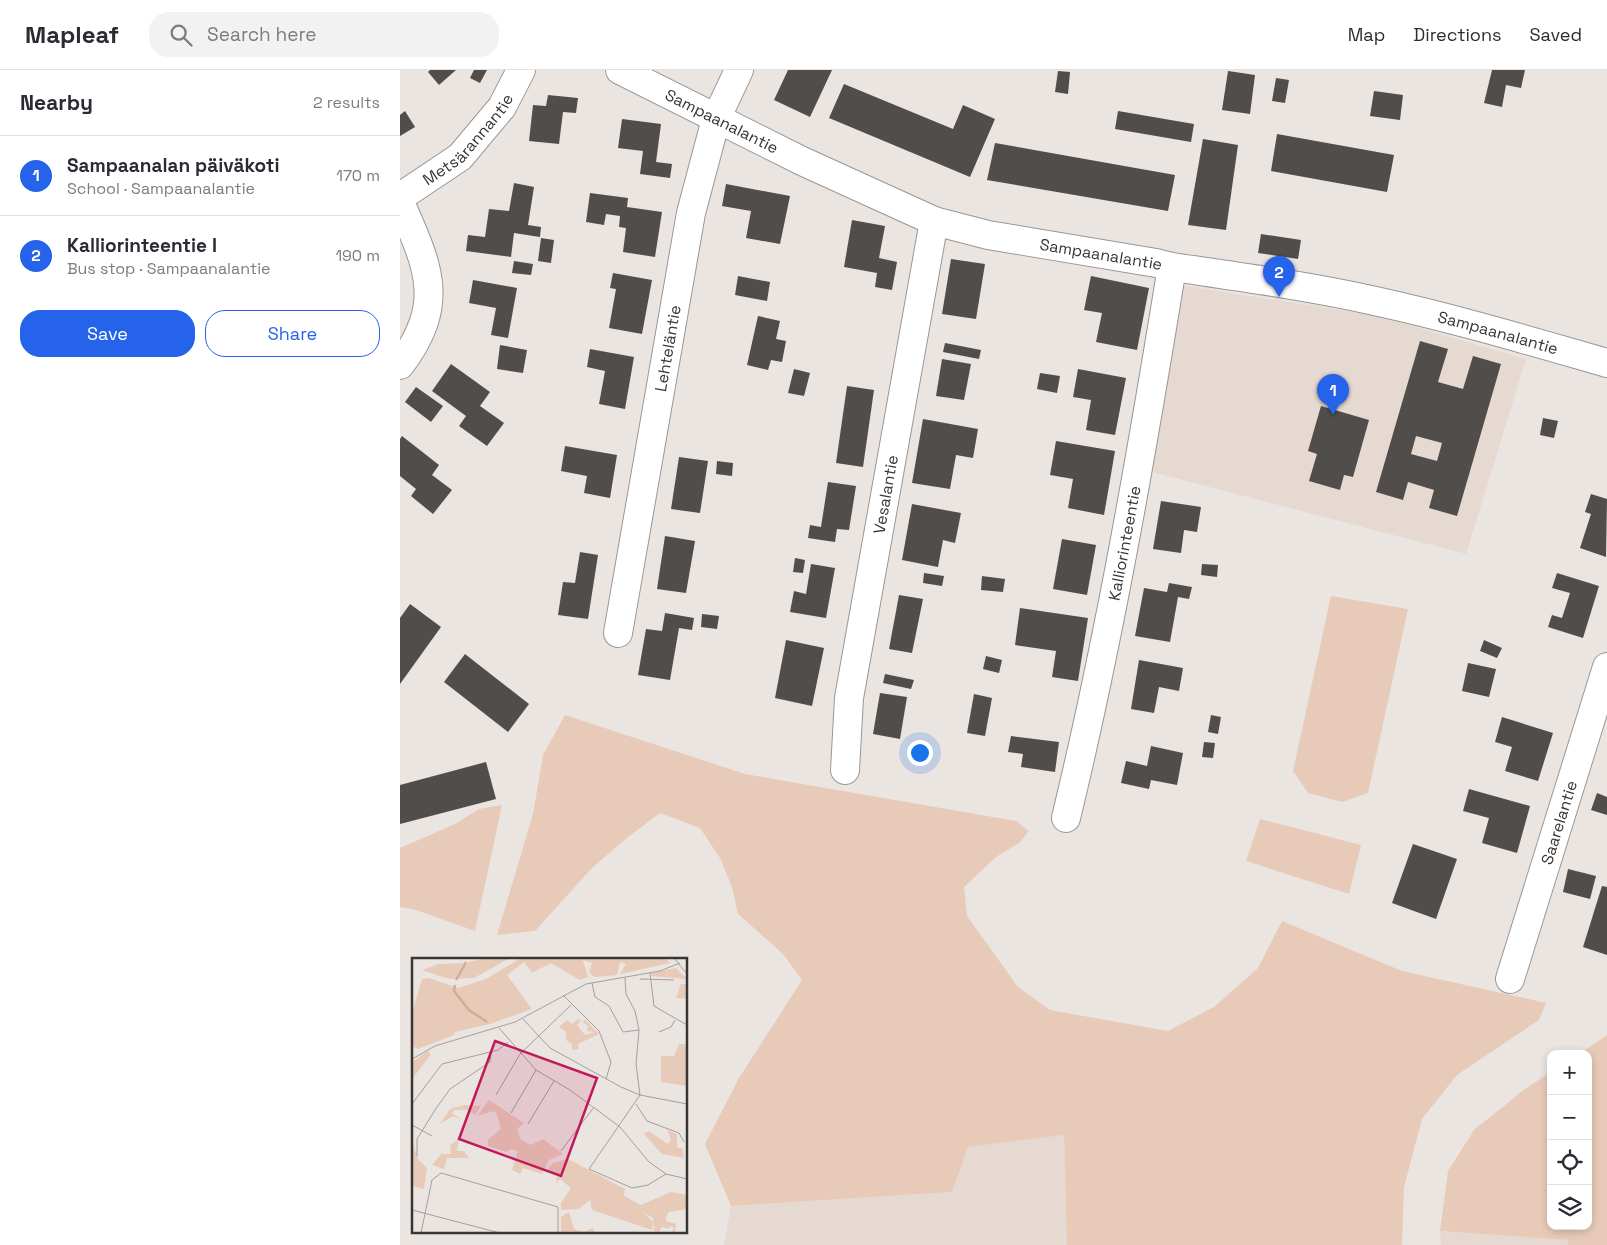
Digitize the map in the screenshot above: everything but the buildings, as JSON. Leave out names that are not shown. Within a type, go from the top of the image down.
[{"type":"street","name":"Metsärannantie","points":[[400,197],[460,157],[502,107],[521,70]]},
{"type":"street","name":"Sampaanalantie","points":[[620,70],[802,161],[934,221],[988,235],[1376,301],[1607,363]]},
{"type":"street","name":"Lehteläntie","points":[[618,633],[692,213],[716,119],[739,70]]},
{"type":"street","points":[[400,202],[423,255],[429,285],[427,316],[412,350],[400,366]]},
{"type":"street","name":"Vesalantie","points":[[845,770],[850,698],[934,221]]},
{"type":"street","name":"Kalliorinteentie","points":[[1066,818],[1089,723],[1137,472],[1172,267]]},
{"type":"street","name":"Saarelantie","points":[[1510,979],[1607,667]]},
{"type":"shaded area","points":[[1180,285],[1378,316],[1526,359],[1466,554],[1148,471]]},
{"type":"shaded area","points":[[1331,596],[1408,609],[1368,793],[1342,802],[1308,793],[1293,771]]},
{"type":"shaded area","points":[[565,715],[745,774],[1016,821],[1029,831],[1019,843],[996,857],[964,887],[967,916],[1018,987],[1050,1010],[1168,1031],[1214,1007],[1258,968],[1282,921],[1402,971],[1546,1003],[1539,1020],[1457,1075],[1422,1119],[1404,1187],[1402,1245],[1067,1245],[1064,1135],[968,1147],[952,1192],[731,1206],[705,1144],[739,1078],[802,980],[783,954],[738,914],[732,887],[720,858],[700,828],[660,813],[592,868],[535,931],[497,935],[533,814],[543,755]]},
{"type":"shaded area","points":[[502,805],[475,931],[416,910],[400,907],[400,848],[455,824],[479,809]]},
{"type":"shaded area","points":[[1260,819],[1361,845],[1349,894],[1246,861]]},
{"type":"shaded area","points":[[1607,1035],[1607,1245],[1568,1245],[1567,1240],[1440,1231],[1448,1171],[1474,1130],[1525,1089],[1547,1075],[1547,1230],[1592,1230],[1592,1050],[1585,1050]]},
{"type":"shaded area","points":[[1064,1135],[1067,1245],[724,1245],[731,1206],[952,1192],[967,1147]]},
{"type":"shaded area","points":[[1440,1231],[1567,1240],[1568,1245],[1441,1245]]},
{"type":"place","name":"Kalliorinteentie I","points":[[1279,297]]},
{"type":"place","name":"Sampaanalan päiväkoti","points":[[1333,415]]}]
